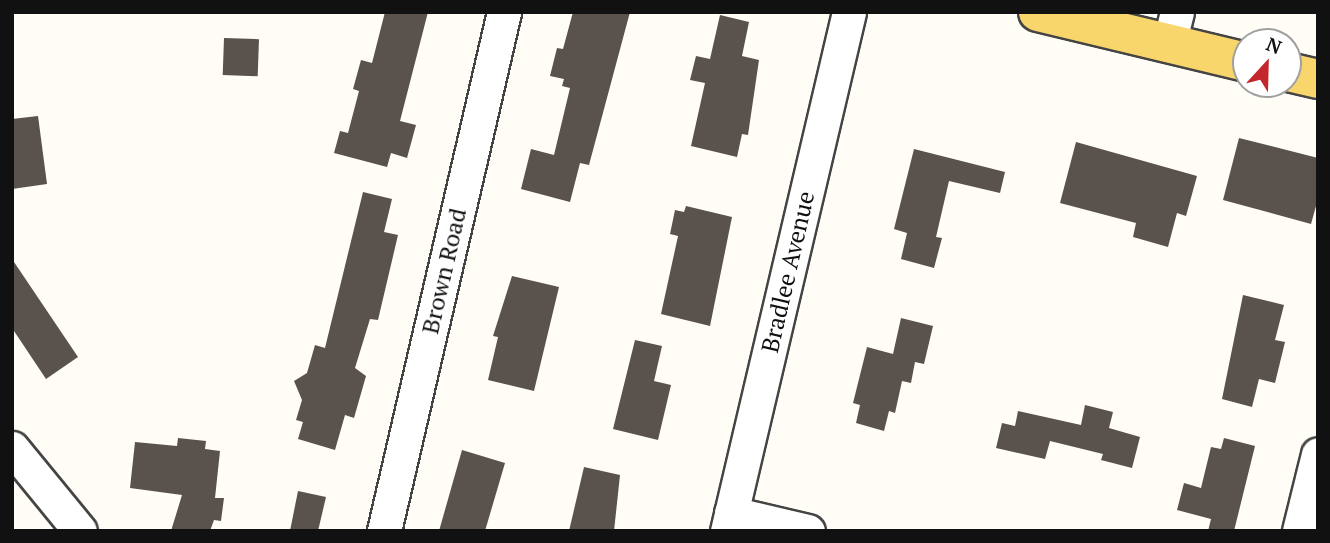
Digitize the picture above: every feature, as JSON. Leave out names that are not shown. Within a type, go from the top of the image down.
[{"type":"main road","points":[[1038,12],[1173,28],[1232,55]]},
{"type":"street","name":"Brown Road","points":[[384,531],[504,12]]},
{"type":"street","name":"Bradlee Avenue","points":[[729,522],[849,12]]},
{"type":"street","points":[[12,448],[80,531]]},
{"type":"street","points":[[1298,531],[1318,454]]},
{"type":"street","points":[[729,522],[808,531]]},
{"type":"building","points":[[385,12],[428,12],[400,121],[416,125],[407,158],[391,153],[387,167],[334,153],[340,131],[348,133],[359,91],[353,89],[361,60],[372,63]]},
{"type":"building","points":[[573,12],[630,12],[589,165],[580,163],[570,202],[521,189],[531,149],[554,155],[570,88],[562,86],[564,79],[550,76],[557,48],[563,49]]},
{"type":"building","points":[[720,15],[749,22],[742,56],[759,60],[748,135],[742,134],[737,157],[691,146],[705,83],[690,80],[696,56],[710,59]]},
{"type":"building","points":[[224,38],[259,39],[258,76],[223,75]]},
{"type":"building","points":[[38,116],[47,184],[12,189],[12,119]]},
{"type":"building","points":[[1239,138],[1318,158],[1318,199],[1311,224],[1223,200]]},
{"type":"building","points":[[1076,142],[1197,176],[1186,216],[1177,213],[1168,247],[1133,237],[1136,223],[1060,203]]},
{"type":"building","points":[[914,149],[1005,172],[1000,193],[949,181],[936,237],[942,238],[934,268],[901,259],[907,233],[894,229]]},
{"type":"building","points":[[363,192],[392,199],[384,232],[398,235],[378,320],[370,319],[355,368],[366,376],[354,418],[345,415],[335,450],[298,439],[303,422],[296,420],[302,400],[294,381],[307,373],[315,345],[325,348]]},
{"type":"building","points":[[686,206],[732,217],[710,326],[661,314],[678,236],[670,234],[675,210],[684,212]]},
{"type":"building","points":[[12,259],[78,357],[46,379],[12,328]]},
{"type":"building","points":[[512,276],[559,287],[534,391],[488,380],[498,337],[493,336]]},
{"type":"building","points":[[1243,295],[1284,305],[1275,340],[1285,342],[1275,383],[1259,379],[1252,407],[1222,399]]},
{"type":"building","points":[[901,318],[933,326],[924,364],[915,362],[911,383],[902,381],[895,413],[889,411],[884,431],[856,423],[860,405],[853,403],[867,347],[893,354]]},
{"type":"building","points":[[635,340],[662,346],[654,381],[671,385],[658,440],[613,429]]},
{"type":"building","points":[[1085,405],[1113,412],[1109,428],[1140,437],[1132,468],[1101,460],[1103,454],[1050,441],[1045,459],[996,448],[1002,423],[1015,426],[1018,411],[1081,425]]},
{"type":"building","points":[[178,438],[206,441],[205,449],[220,451],[215,498],[224,498],[221,521],[214,520],[210,531],[171,531],[182,495],[130,488],[135,442],[177,446]]},
{"type":"building","points":[[1224,438],[1255,446],[1234,531],[1208,531],[1211,519],[1177,510],[1184,483],[1201,488],[1211,447],[1221,449]]},
{"type":"building","points":[[462,450],[505,463],[485,531],[439,531]]},
{"type":"building","points":[[584,467],[620,475],[614,531],[569,531]]},
{"type":"building","points":[[298,491],[326,497],[318,531],[290,531]]}]
